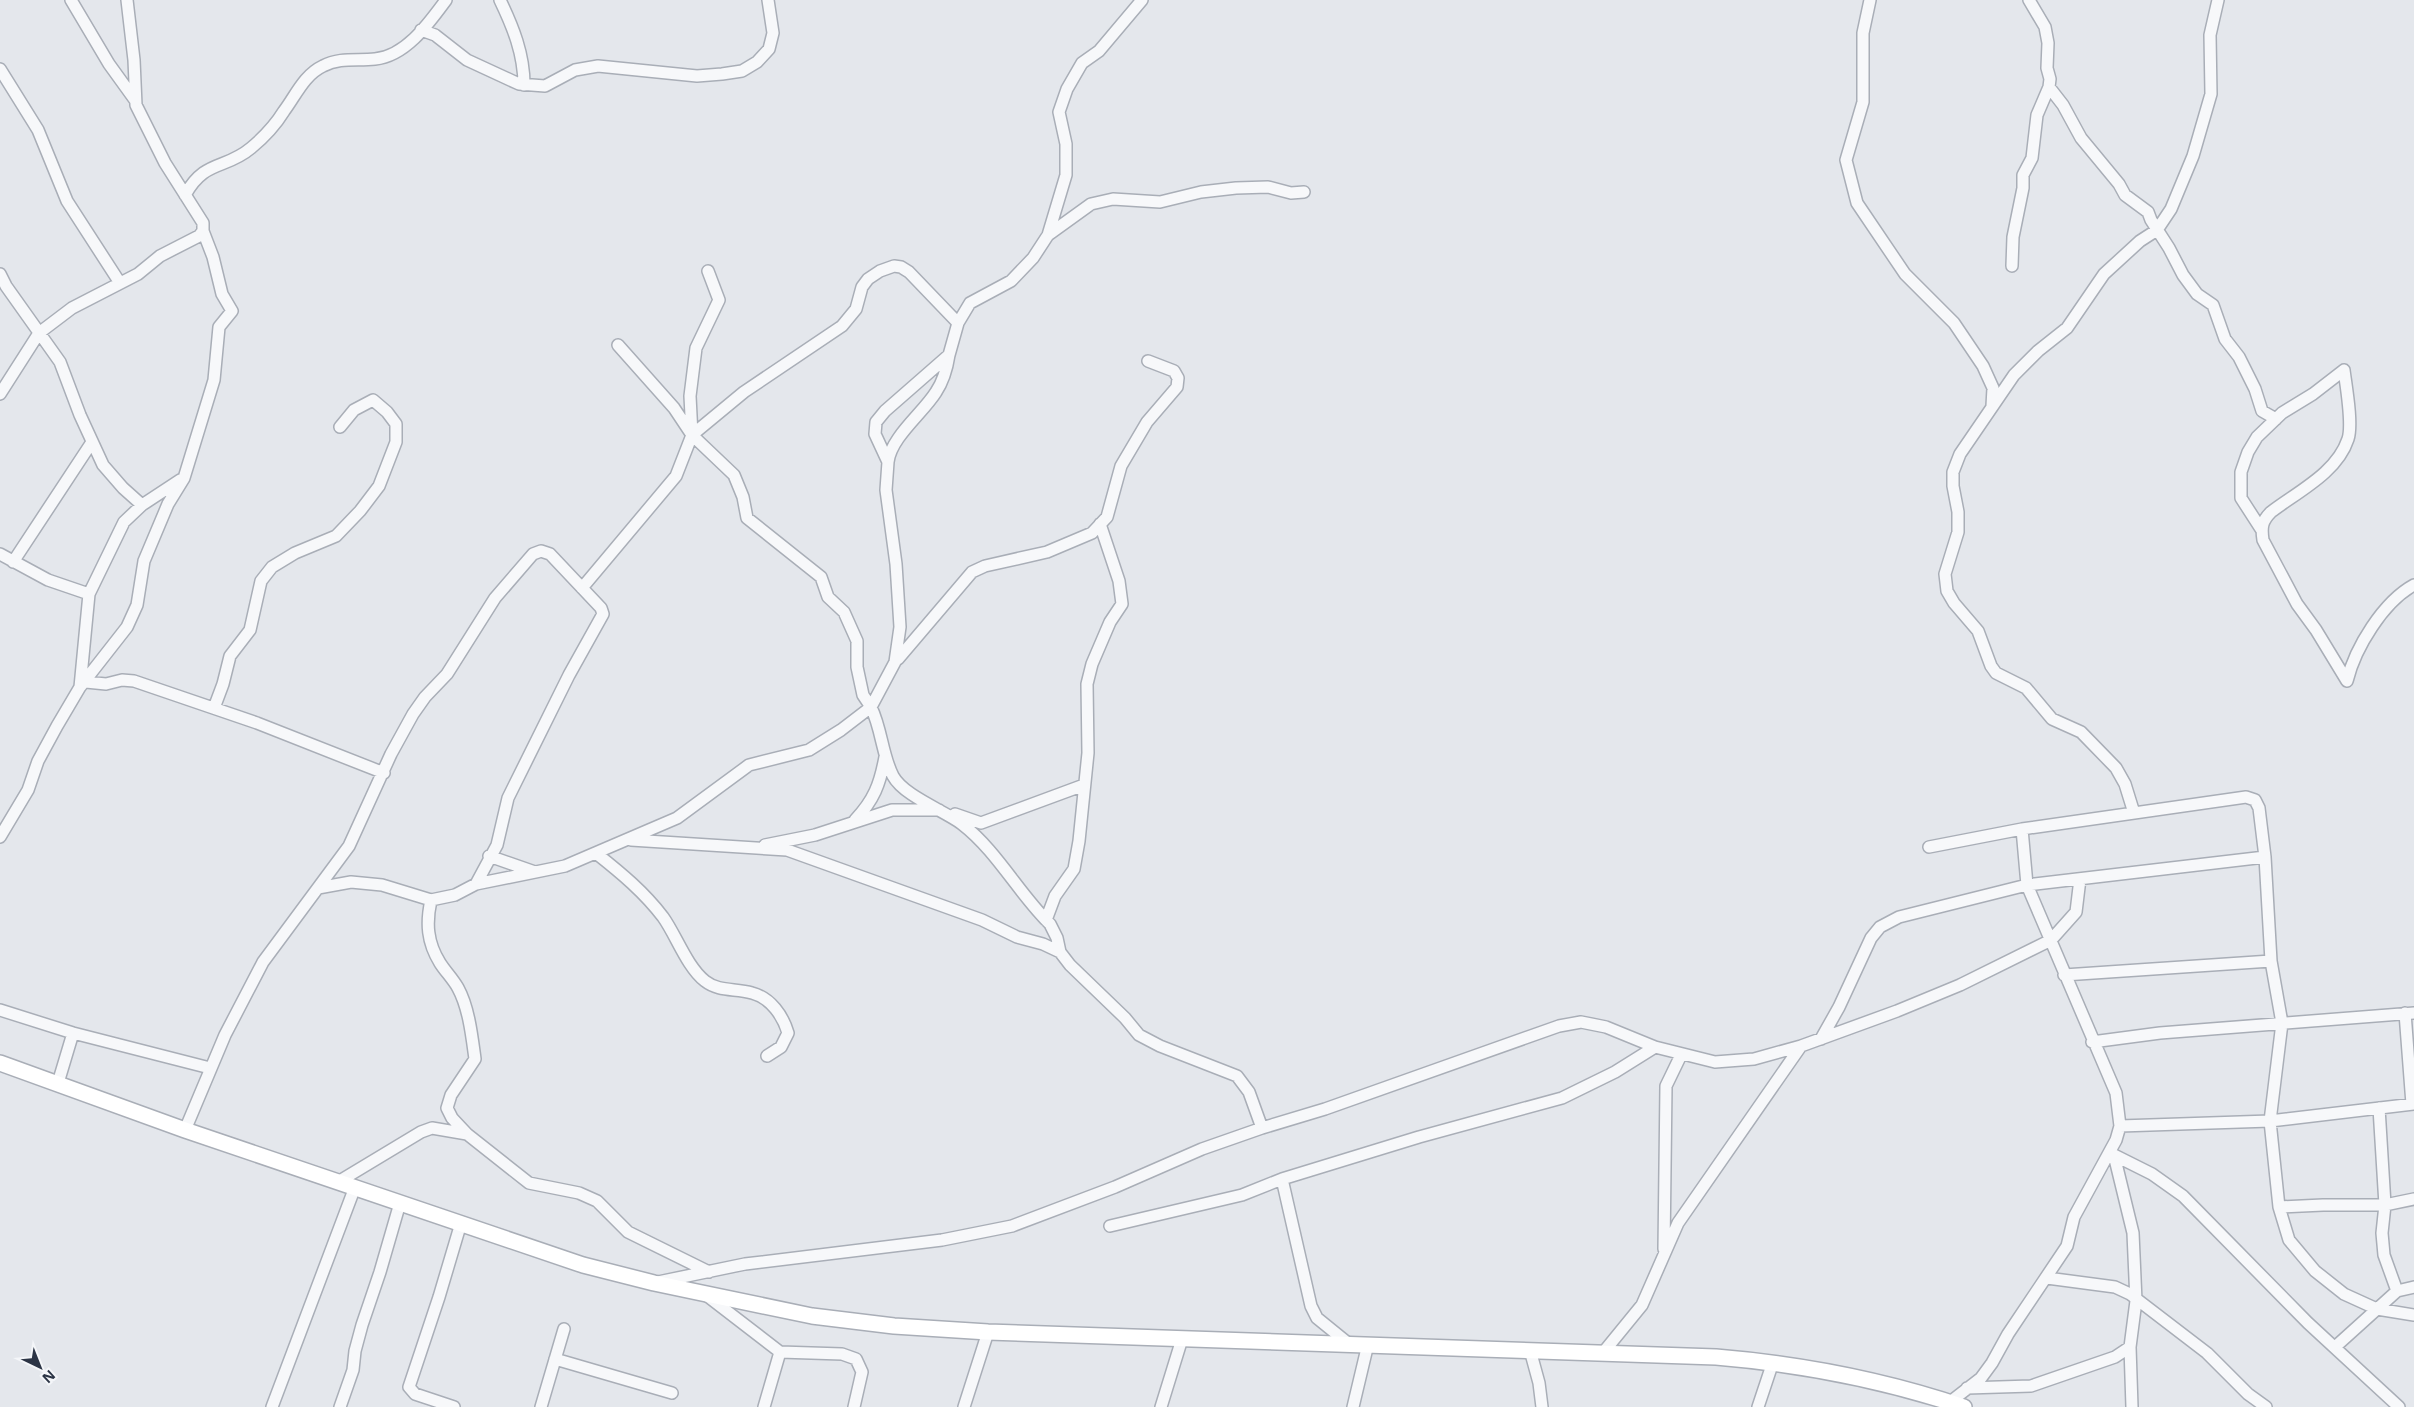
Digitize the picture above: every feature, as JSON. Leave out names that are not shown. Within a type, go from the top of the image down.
[{"type":"main road","points":[[0,1063],[185,1130],[584,1265],[654,1283],[812,1316],[894,1326],[988,1332],[1716,1357],[1773,1362],[1878,1382],[1957,1405]]},
{"type":"street","points":[[0,837],[28,790],[38,761],[83,685],[127,627],[138,605],[144,561],[168,504],[184,478],[214,380],[219,327],[232,311],[222,294],[214,256],[203,231],[203,224],[165,163],[135,100],[109,64],[72,0]]},
{"type":"street","points":[[127,0],[134,60],[135,100]]},
{"type":"street","points":[[185,195],[193,181],[204,171],[241,155],[251,148],[283,113],[310,74],[338,60],[376,59],[393,54],[409,43],[446,0]]},
{"type":"street","points":[[500,0],[519,46],[524,67],[524,85]]},
{"type":"street","points":[[421,30],[435,35],[467,60],[502,78],[524,85],[545,86],[575,70],[598,66],[697,76],[742,71],[757,62],[769,49],[773,33],[768,0]]},
{"type":"street","points":[[895,662],[899,642],[900,621],[896,564],[886,490],[888,462],[892,446],[937,391],[945,374],[958,323],[970,303],[1011,281],[1033,258],[1048,234],[1066,175],[1066,144],[1059,112],[1067,89],[1082,63],[1099,51],[1142,0]]},
{"type":"street","points":[[1870,0],[1863,33],[1863,102],[1846,160],[1857,203],[1905,274],[1954,323],[1983,366],[1993,388],[1992,408]]},
{"type":"street","points":[[2012,266],[2013,237],[2024,188],[2023,175],[2032,158],[2037,115],[2049,87],[2048,43],[2045,27],[2029,0]]},
{"type":"street","points":[[2134,813],[2125,784],[2116,768],[2081,732],[2052,718],[2026,688],[1996,673],[1978,631],[1954,603],[1947,591],[1946,574],[1958,532],[1958,512],[1953,486],[1953,472],[1960,454],[2014,375],[2074,319],[2104,274],[2140,240],[2157,230],[2171,209],[2182,186],[2211,94],[2210,35],[2218,0]]},
{"type":"street","points":[[0,69],[38,130],[67,201],[120,283]]},
{"type":"street","points":[[2049,87],[2063,105],[2081,138],[2130,200],[2148,212],[2183,275],[2197,294],[2213,305],[2225,340],[2239,357],[2255,389],[2262,412],[2276,419]]},
{"type":"street","points":[[1048,234],[1091,204],[1113,199],[1160,202],[1201,192],[1236,188],[1268,187],[1291,193],[1304,192]]},
{"type":"street","points":[[0,394],[39,333],[72,308],[138,274],[160,256],[199,236],[203,231]]},
{"type":"street","points":[[692,436],[744,392],[842,326],[856,309],[862,287],[868,279],[880,271],[894,266],[901,267],[909,272],[958,323]]},
{"type":"street","points":[[582,588],[676,476],[692,436],[690,396],[696,348],[720,300],[708,271]]},
{"type":"street","points":[[0,274],[6,286],[60,362],[92,442],[110,475],[142,505]]},
{"type":"street","points":[[618,346],[674,408],[692,436],[734,474],[743,497],[747,518],[821,577],[828,597],[844,612],[856,641],[857,667],[862,695],[871,708],[881,733],[885,755],[894,778],[913,795],[942,810],[964,825],[1046,920],[1058,938],[1060,952]]},
{"type":"street","points":[[888,462],[875,434],[876,422],[885,411],[949,355]]},
{"type":"street","points":[[318,888],[351,882],[382,885],[431,900],[455,895],[476,884],[565,866],[678,818],[749,765],[809,750],[841,730],[871,708],[895,662],[972,572],[985,566],[1047,552],[1092,533],[1107,517],[1121,466],[1147,422],[1177,388],[1178,378],[1174,371],[1148,361]]},
{"type":"street","points":[[2261,529],[2263,520],[2270,512],[2326,470],[2339,455],[2348,438],[2349,407],[2344,370],[2276,419],[2257,437],[2240,472],[2242,498],[2261,529],[2263,540],[2297,604],[2321,637],[2347,681],[2350,668],[2386,607],[2394,598],[2414,585]]},
{"type":"street","points":[[214,708],[224,684],[230,656],[250,630],[261,581],[272,566],[295,553],[336,536],[360,511],[379,486],[396,442],[396,424],[387,412],[373,400],[354,410],[340,427]]},
{"type":"street","points":[[13,562],[92,442]]},
{"type":"street","points":[[83,685],[89,594],[124,522],[142,505],[184,478]]},
{"type":"street","points":[[1046,920],[1054,896],[1074,869],[1088,752],[1087,684],[1092,664],[1110,622],[1122,604],[1120,581],[1100,524]]},
{"type":"street","points":[[185,1130],[210,1068],[263,962],[349,846],[398,739],[425,697],[447,674],[496,598],[533,554],[541,551],[550,554],[601,608],[603,614],[508,798],[497,845],[489,856],[476,884]]},
{"type":"street","points":[[0,554],[48,580],[89,594]]},
{"type":"street","points":[[83,685],[106,684],[122,680],[134,681],[214,708],[384,773]]},
{"type":"street","points":[[854,822],[866,808],[881,782],[885,755]]},
{"type":"street","points":[[754,847],[816,835],[892,810],[942,810],[981,823],[1003,817],[1084,785]]},
{"type":"street","points":[[1929,847],[2022,829],[2246,797],[2255,800],[2259,808],[2265,857],[2271,961],[2282,1023],[2270,1121],[2279,1207],[2289,1240],[2315,1271],[2344,1294],[2377,1309],[2414,1315]]},
{"type":"street","points":[[1957,1405],[1967,1388],[1981,1378],[1992,1363],[2008,1334],[2067,1246],[2074,1217],[2112,1154],[2120,1126],[2116,1093],[2092,1042],[2027,885],[2022,829]]},
{"type":"street","points":[[629,840],[787,850],[982,920],[1017,937],[1043,944],[1060,952],[1139,1035],[1160,1046],[1237,1076],[1249,1092],[1262,1128]]},
{"type":"street","points":[[597,854],[635,884],[663,917],[703,979],[714,987],[753,993],[771,1004],[784,1017],[788,1033],[781,1047],[767,1056]]},
{"type":"street","points":[[489,856],[535,872]]},
{"type":"street","points":[[1821,1039],[1840,1007],[1872,938],[1880,927],[1899,917],[2027,885],[2265,857]]},
{"type":"street","points":[[654,1283],[745,1264],[942,1240],[1012,1226],[1115,1187],[1202,1149],[1262,1128],[1325,1110],[1559,1026],[1581,1022],[1606,1027],[1656,1047],[1681,1055],[1715,1062],[1744,1060],[1801,1046],[1960,985],[2051,940],[2076,912],[2080,878]]},
{"type":"street","points":[[431,900],[427,918],[429,941],[439,962],[458,987],[462,997],[475,1059],[451,1095],[447,1108],[452,1118],[467,1134],[529,1183],[570,1191],[598,1201],[628,1232],[709,1272]]},
{"type":"street","points":[[2064,975],[2271,961]]},
{"type":"street","points":[[0,1010],[73,1033],[210,1068]]},
{"type":"street","points":[[2092,1042],[2160,1033],[2410,1013],[2413,1104],[2270,1121],[2120,1126]]},
{"type":"street","points":[[58,1084],[73,1033]]},
{"type":"street","points":[[1602,1354],[1642,1305],[1678,1223],[1801,1046]]},
{"type":"street","points":[[1110,1226],[1242,1195],[1282,1179],[1418,1137],[1562,1098],[1615,1072],[1656,1047]]},
{"type":"street","points":[[1663,1256],[1666,1086],[1681,1055]]},
{"type":"street","points":[[2379,1108],[2385,1205],[2382,1233],[2384,1255],[2397,1291]]},
{"type":"street","points":[[338,1182],[421,1132],[432,1128],[467,1134]]},
{"type":"street","points":[[2112,1154],[2133,1233],[2136,1301],[2130,1347],[2132,1407]]},
{"type":"street","points":[[2112,1154],[2152,1174],[2183,1196],[2394,1405]]},
{"type":"street","points":[[1282,1179],[1311,1306],[1317,1318],[1349,1344]]},
{"type":"street","points":[[272,1407],[355,1187]]},
{"type":"street","points":[[2279,1207],[2385,1205],[2414,1199]]},
{"type":"street","points":[[340,1407],[353,1370],[355,1351],[362,1325],[400,1203]]},
{"type":"street","points":[[454,1407],[415,1394],[409,1387],[461,1223]]},
{"type":"street","points":[[2047,1278],[2114,1287],[2130,1294],[2136,1301],[2208,1353],[2248,1394],[2266,1407]]},
{"type":"street","points":[[2335,1348],[2397,1291],[2414,1287]]},
{"type":"street","points":[[705,1294],[780,1352],[842,1354],[856,1359],[862,1372],[854,1407]]},
{"type":"street","points":[[541,1407],[564,1329]]},
{"type":"street","points":[[964,1407],[988,1332]]},
{"type":"street","points":[[1161,1407],[1182,1340]]},
{"type":"street","points":[[1353,1407],[1368,1344]]},
{"type":"street","points":[[1967,1388],[2031,1386],[2115,1357],[2130,1347]]},
{"type":"street","points":[[1530,1350],[1539,1383],[1542,1407]]},
{"type":"street","points":[[764,1407],[780,1352]]},
{"type":"street","points":[[555,1359],[672,1393]]},
{"type":"street","points":[[1758,1407],[1773,1362]]}]
